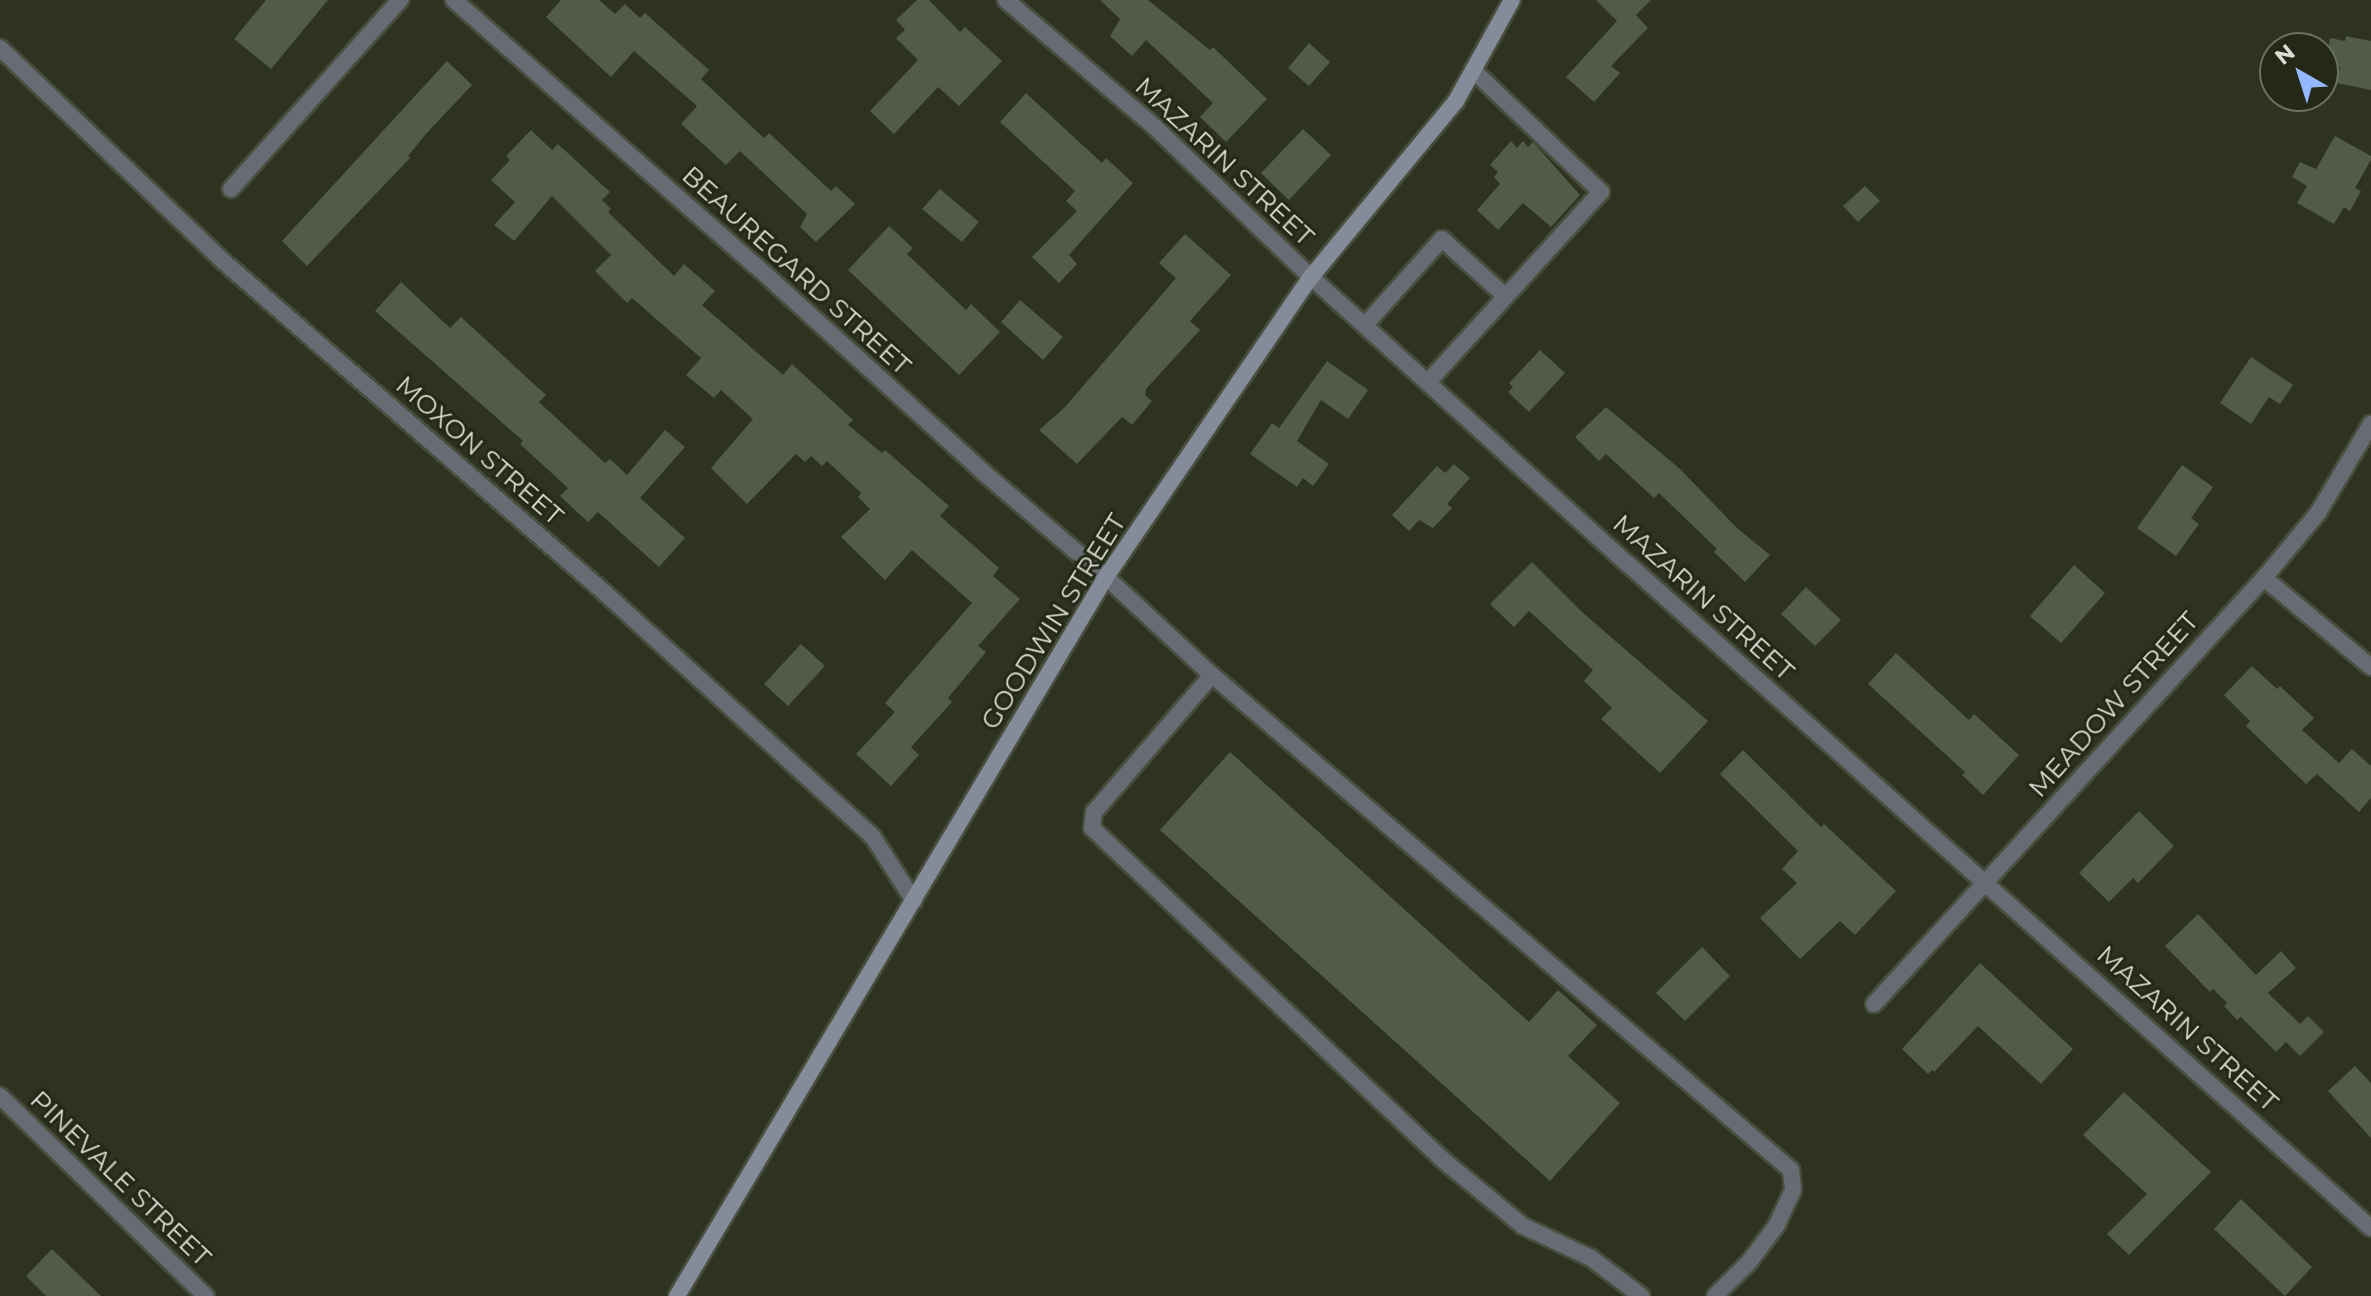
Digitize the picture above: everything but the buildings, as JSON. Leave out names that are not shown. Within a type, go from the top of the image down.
[{"type":"main road","name":"GOODWIN STREET","points":[[677,1296],[1106,577],[1311,277],[1456,101],[1512,0]]},
{"type":"street","points":[[231,189],[400,0]]},
{"type":"street","name":"BEAUREGARD STREET","points":[[454,0],[755,265],[983,472],[1106,577],[1212,675],[1791,1170],[1793,1190],[1776,1226],[1750,1261],[1715,1296]]},
{"type":"street","name":"MAZARIN STREET","points":[[1006,0],[1167,139],[1311,277],[2371,1228]]},
{"type":"street","name":"MOXON STREET","points":[[0,48],[223,261],[593,582],[873,837],[914,901]]},
{"type":"street","points":[[1428,382],[1601,192],[1473,70]]},
{"type":"street","points":[[1365,325],[1442,239],[1504,295]]},
{"type":"street","name":"MEADOW STREET","points":[[1874,1004],[2264,578],[2318,513],[2371,424]]},
{"type":"street","points":[[2264,578],[2371,667]]},
{"type":"street","points":[[1212,675],[1094,812],[1092,828],[1443,1160],[1523,1226],[1591,1258],[1641,1296]]},
{"type":"street","name":"PINEVALE STREET","points":[[0,1096],[206,1296]]}]
